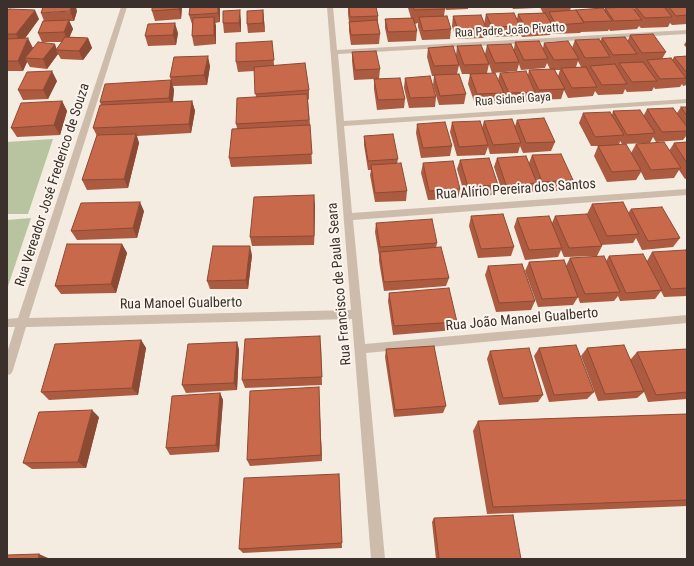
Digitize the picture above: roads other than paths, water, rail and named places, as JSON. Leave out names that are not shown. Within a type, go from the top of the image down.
[{"type":"street","name":"Rua Vereador José Frederico de Souza","points":[[7,370],[124,7]]},
{"type":"street","name":"Rua Francisco de Paula Seara","points":[[330,7],[378,559]]},
{"type":"street","name":"Rua Padre João Pivatto","points":[[334,52],[687,32]]},
{"type":"street","name":"Rua Sidnei Gaya","points":[[340,124],[687,101]]},
{"type":"street","name":"Rua Alírio Pereira dos Santos","points":[[348,217],[687,192]]},
{"type":"street","name":"Rua Manoel Gualberto","points":[[7,323],[356,314]]},
{"type":"street","name":"Rua João Manoel Gualberto","points":[[359,349],[687,319]]}]
